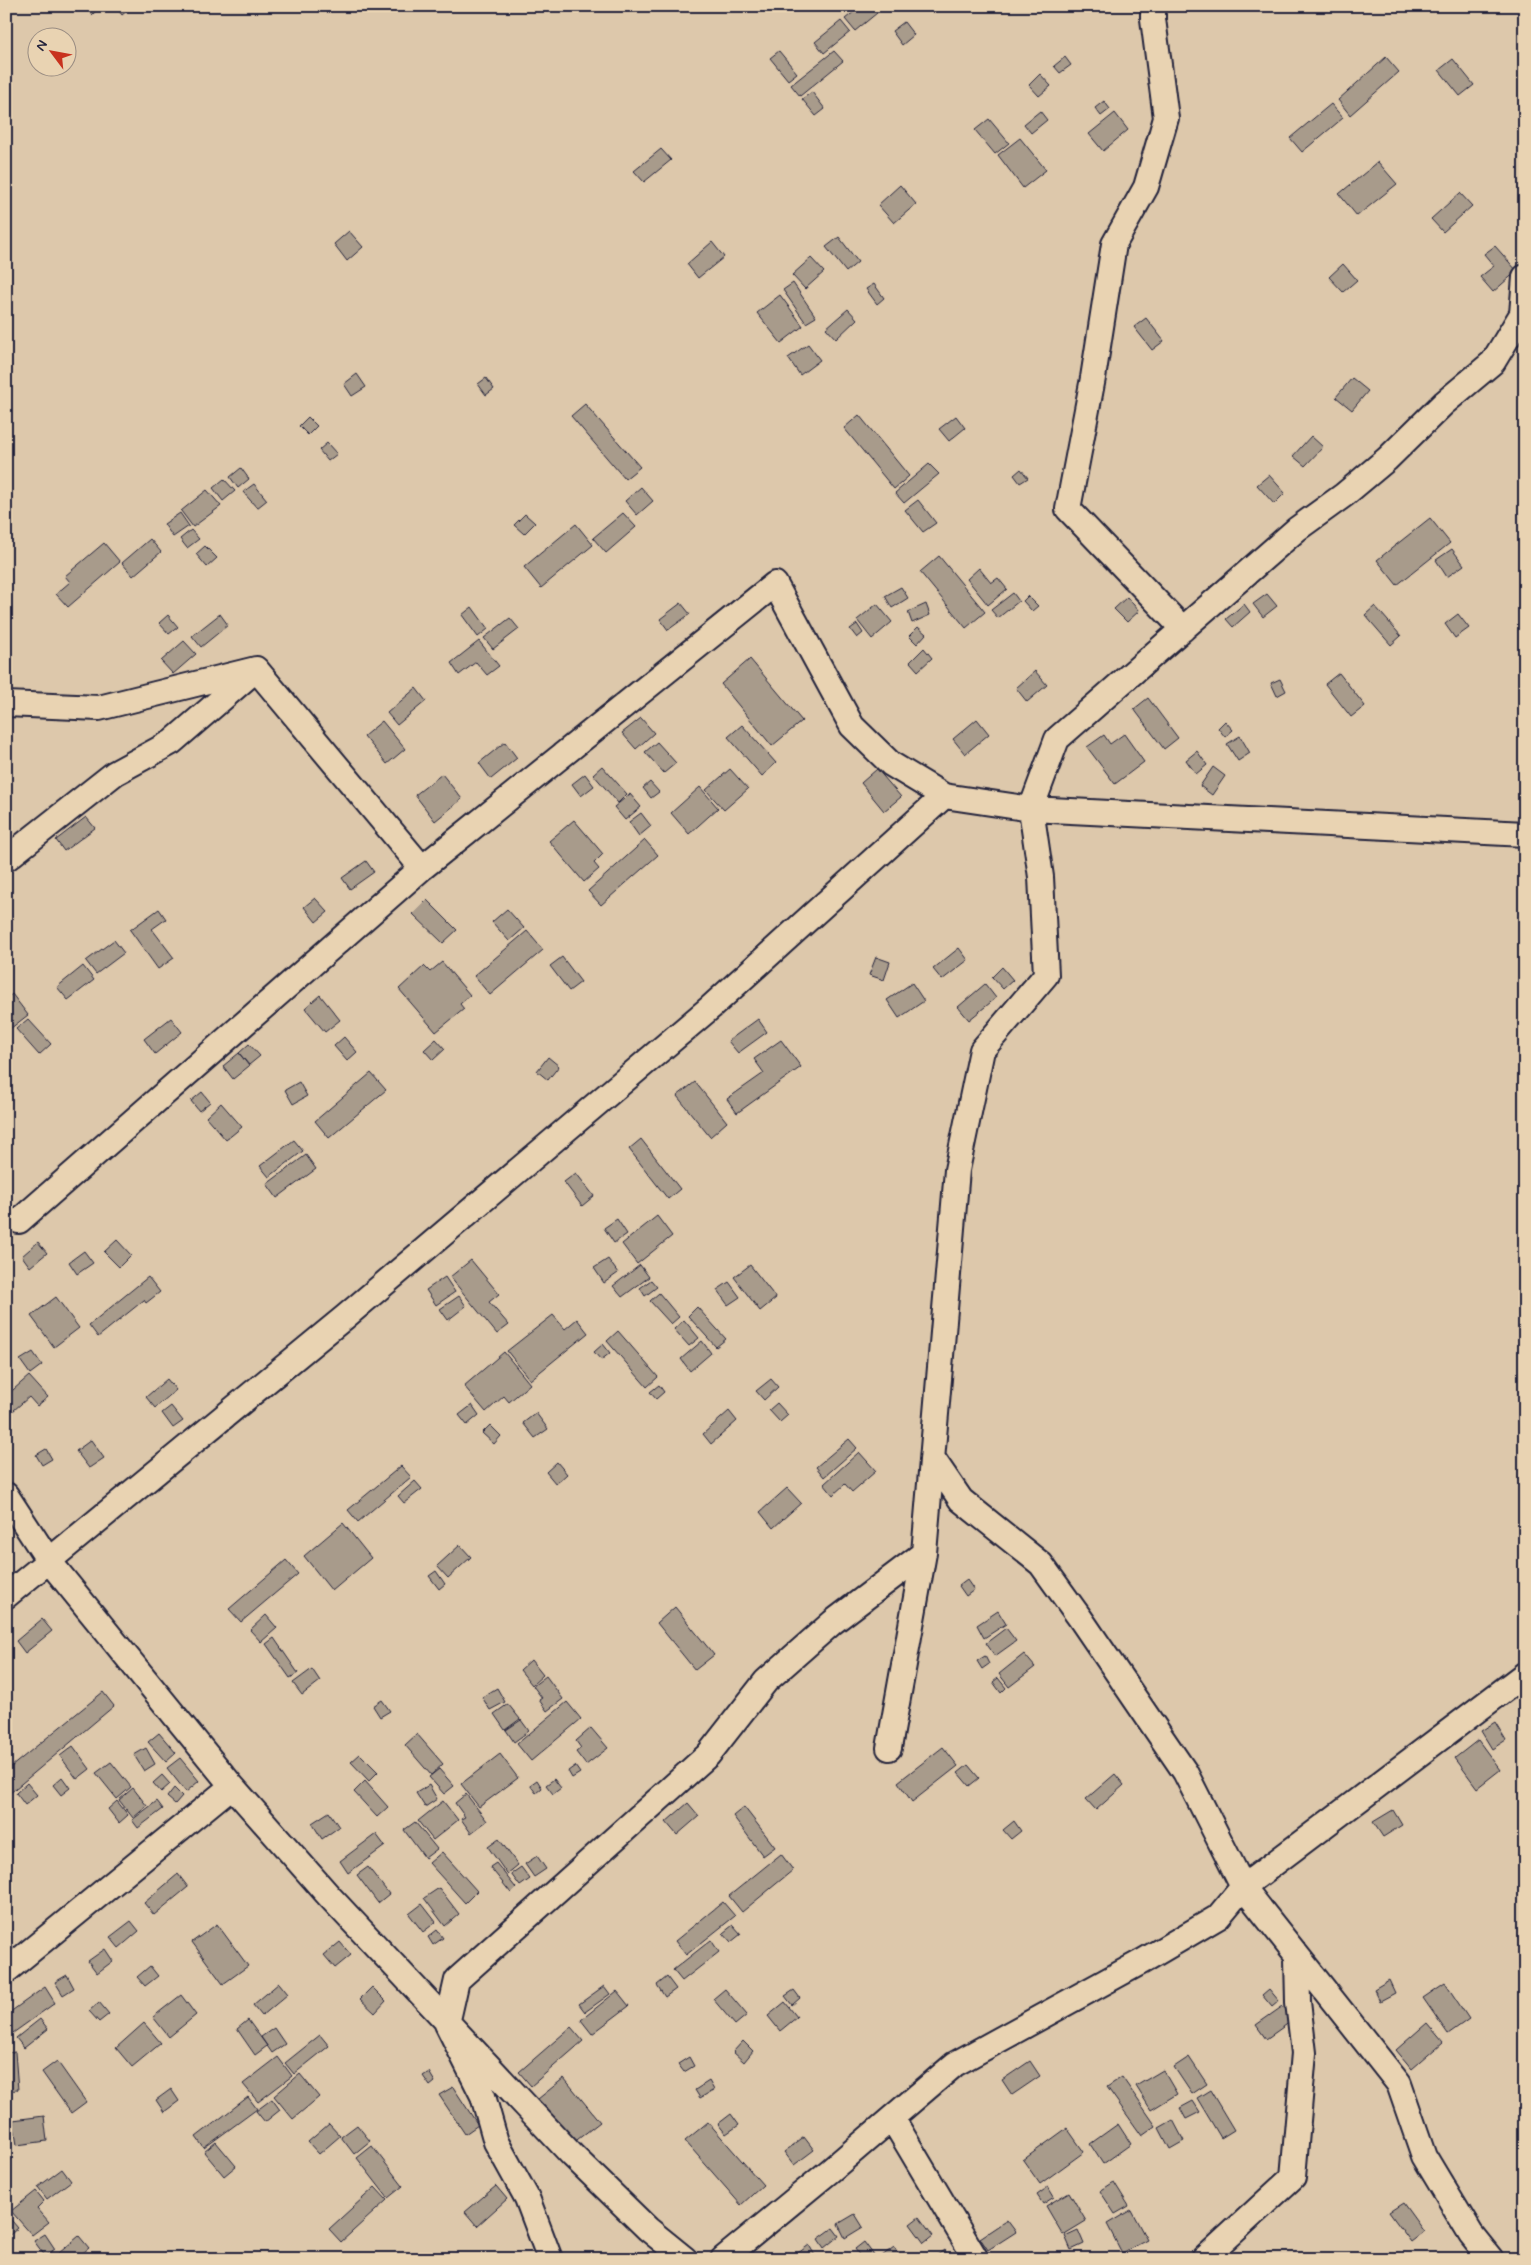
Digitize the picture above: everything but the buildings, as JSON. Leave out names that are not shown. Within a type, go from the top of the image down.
[{"type":"street","points":[[1153,6],[1152,19],[1166,118],[1146,187],[1114,244],[1093,378],[1068,509],[1183,629]]},
{"type":"street","points":[[889,1748],[924,1553],[957,1170],[982,1050],[1046,975],[1041,877],[1031,809],[1057,739],[1297,528],[1344,495],[1387,459],[1444,403],[1493,362],[1522,314],[1525,277]]},
{"type":"street","points":[[19,1221],[422,868],[775,584],[852,726],[891,764],[944,796],[1031,809],[1525,834]]},
{"type":"street","points":[[6,704],[99,708],[256,669]]},
{"type":"street","points":[[6,859],[115,773],[172,742],[256,669]]},
{"type":"street","points":[[256,669],[422,868]]},
{"type":"street","points":[[6,1596],[345,1318],[712,1007],[944,796]]},
{"type":"street","points":[[933,1459],[961,1500],[1041,1564],[1074,1610],[1185,1772],[1243,1887],[1297,1958],[1399,2084],[1424,2156],[1472,2234],[1490,2259]]},
{"type":"street","points":[[6,1495],[49,1561],[232,1786],[329,1896],[447,2024],[573,2156],[648,2229],[685,2259]]},
{"type":"street","points":[[550,2259],[527,2198],[496,2142],[483,2096],[447,2024],[457,1980],[708,1755],[766,1681],[833,1622],[924,1553]]},
{"type":"street","points":[[723,2259],[955,2064],[1143,1961],[1218,1917],[1243,1887],[1525,1674]]},
{"type":"street","points":[[6,1971],[232,1786]]},
{"type":"street","points":[[1204,2259],[1292,2178],[1304,2053],[1298,2002],[1297,1958]]},
{"type":"street","points":[[892,2118],[976,2259]]}]
